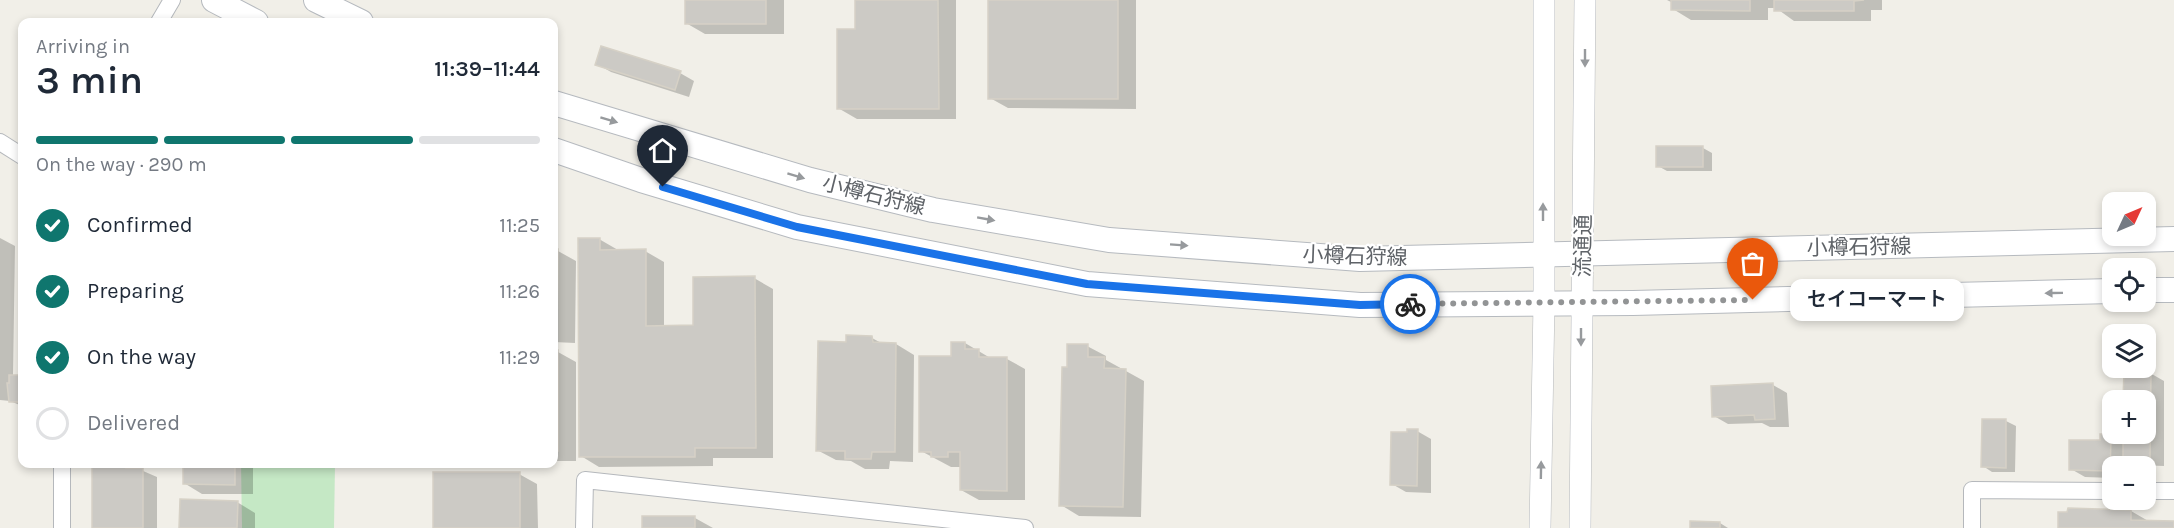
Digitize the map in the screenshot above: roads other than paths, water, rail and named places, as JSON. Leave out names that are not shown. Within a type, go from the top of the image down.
[{"type":"main road","points":[[214,0],[248,18]]},
{"type":"main road","points":[[316,0],[353,18]]},
{"type":"main road","name":"小樽石狩線","points":[[558,104],[810,180],[933,210],[1109,240],[1360,259],[2174,239]]},
{"type":"main road","name":"小樽石狩線","points":[[558,151],[641,180],[797,227],[1087,284],[1360,305],[1581,303],[2102,291]]},
{"type":"main road","points":[[2156,290],[2174,290]]},
{"type":"street","points":[[161,18],[172,0]]},
{"type":"street","name":"流通通","points":[[1540,528],[1544,303],[1544,0]]},
{"type":"street","name":"流通通","points":[[1580,528],[1585,0]]},
{"type":"street","points":[[0,142],[18,153]]},
{"type":"street","points":[[62,468],[62,528]]},
{"type":"street","points":[[584,528],[585,480],[1025,528]]},
{"type":"street","points":[[1972,528],[1972,490],[2102,490]]},
{"type":"street","points":[[2156,491],[2174,491]]},
{"type":"place","name":"セイコーマート","points":[[1753,300]]}]
